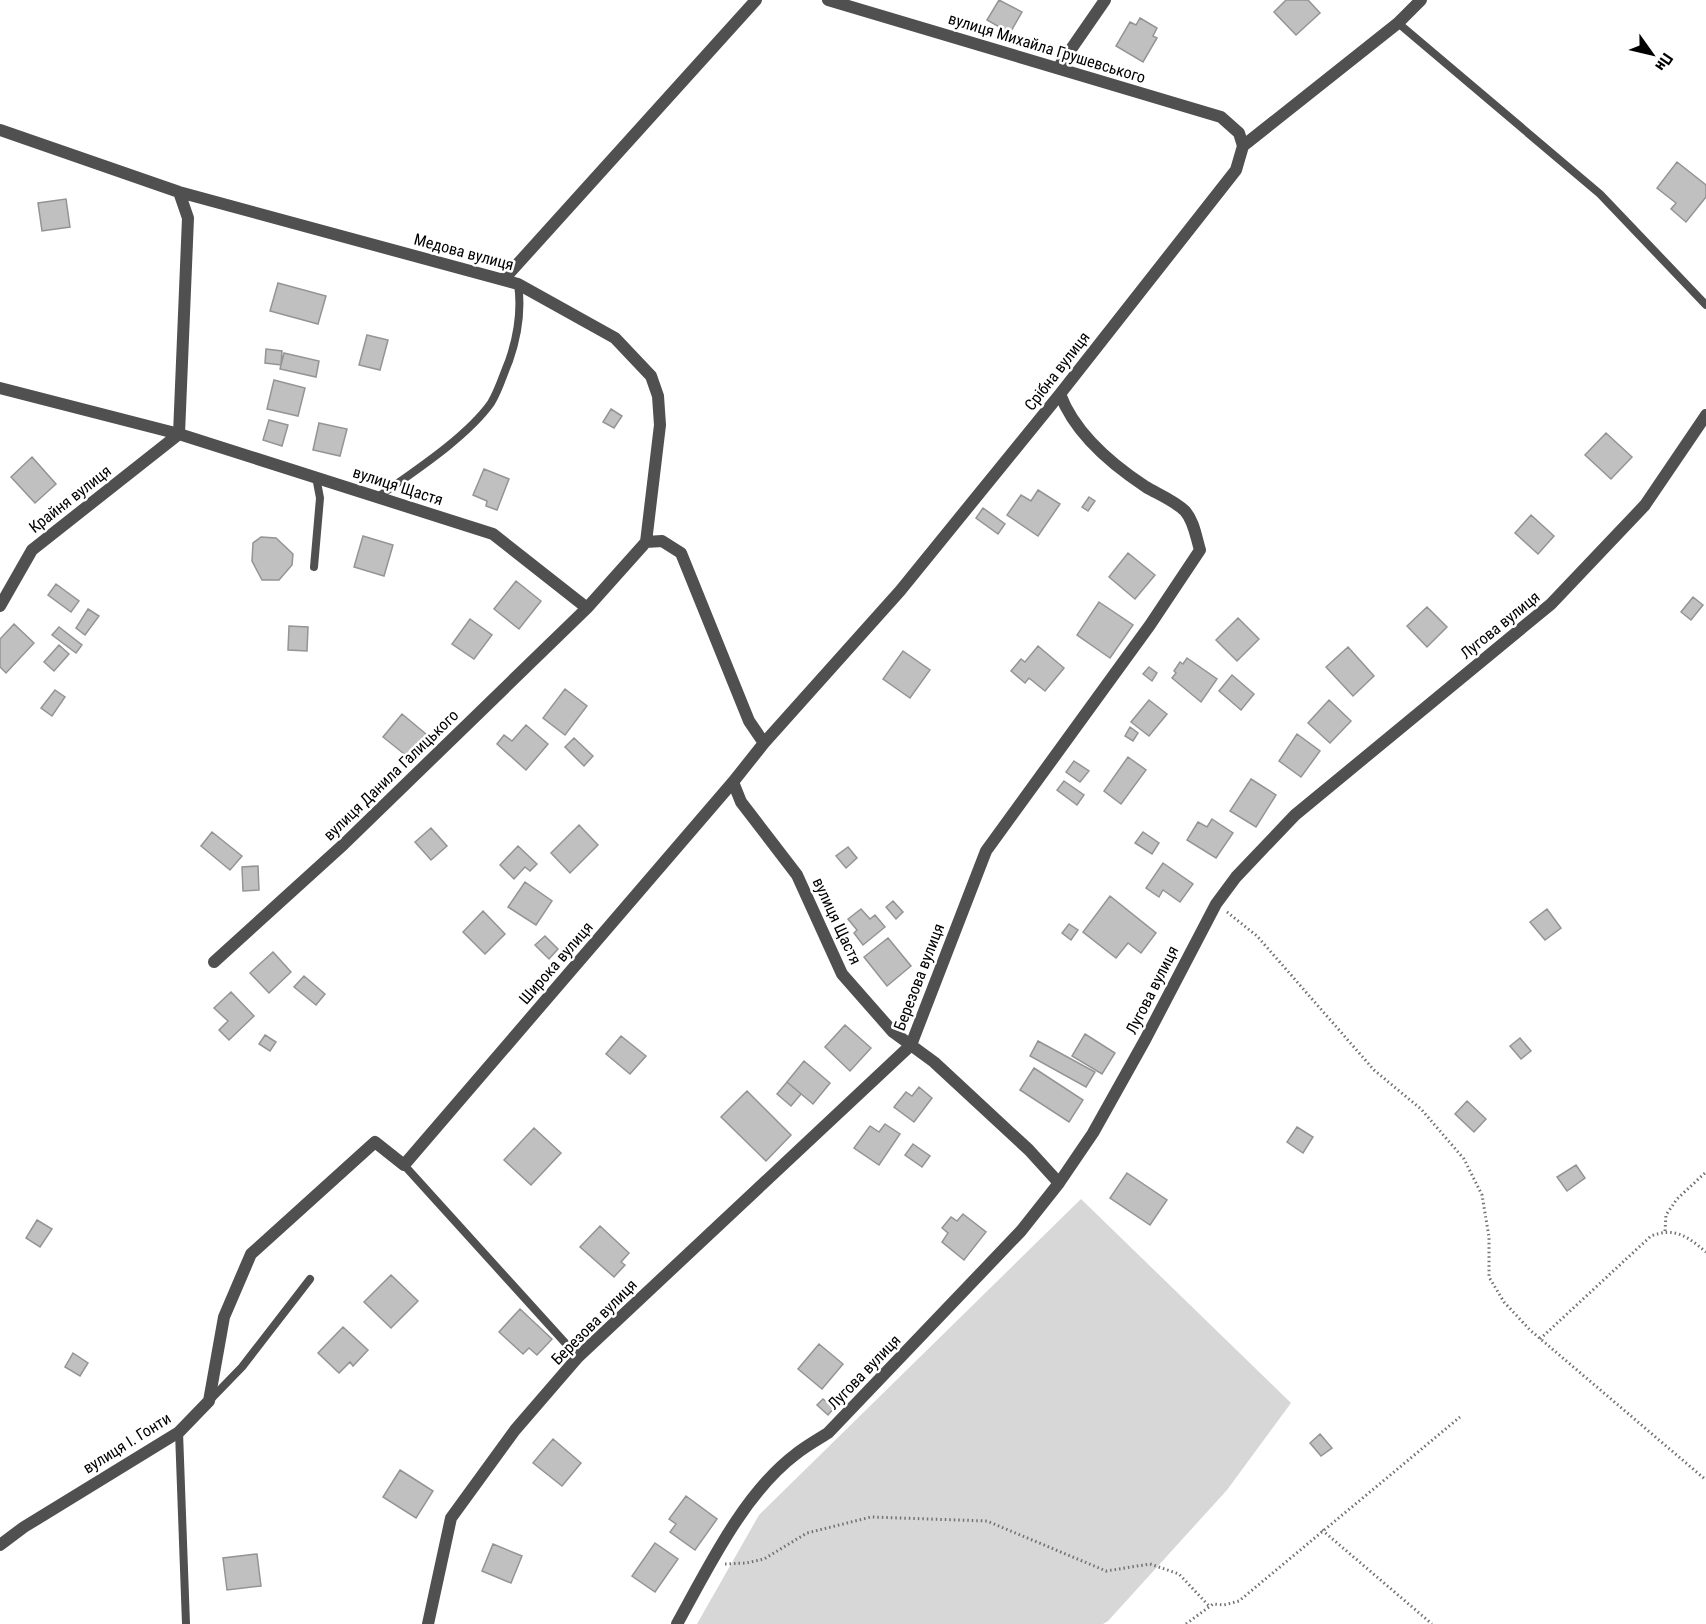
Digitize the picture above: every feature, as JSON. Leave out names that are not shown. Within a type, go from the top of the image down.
[{"type":"street","points":[[504,279],[756,0]]},
{"type":"street","name":"вулиця Михайла Грушевського","points":[[828,0],[1221,117],[1239,133],[1243,146]]},
{"type":"street","points":[[1058,68],[1105,0]]},
{"type":"street","points":[[1243,146],[1398,23],[1421,0]]},
{"type":"street","name":"Медова вулиця","points":[[0,130],[178,192],[504,279],[518,284],[615,338],[651,376],[658,396],[660,425],[646,542]]},
{"type":"street","name":"Срібна вулиця","points":[[733,782],[764,743],[900,591],[1060,394],[1236,170],[1243,146]]},
{"type":"street","points":[[178,192],[188,218],[179,434]]},
{"type":"street","name":"вулиця Щастя","points":[[0,388],[179,434],[493,534],[587,608]]},
{"type":"street","name":"Березова вулиця","points":[[428,1624],[451,1518],[515,1430],[578,1357],[911,1045],[986,851],[1150,625],[1200,550],[1193,524],[1185,511],[1125,474],[1090,442],[1065,408],[1060,394]]},
{"type":"street","name":"Лугова вулиця","points":[[677,1624],[713,1559],[760,1489],[795,1454],[828,1433],[1021,1231],[1059,1183],[1093,1133],[1216,904],[1236,877],[1295,815],[1551,604],[1645,505],[1706,415]]},
{"type":"street","name":"Крайня вулиця","points":[[0,606],[32,550],[179,434]]},
{"type":"street","points":[[587,608],[646,542],[662,541],[681,553],[749,721],[764,743]]},
{"type":"street","name":"вулиця Данила Галицького","points":[[214,962],[344,844],[587,608]]},
{"type":"street","name":"вулиця Щастя","points":[[733,782],[741,802],[797,875],[842,974],[893,1032],[934,1062],[1021,1142],[1059,1183]]},
{"type":"street","name":"Широка вулиця","points":[[404,1165],[733,782]]},
{"type":"street","points":[[208,1401],[224,1317],[251,1254],[375,1142],[404,1165]]},
{"type":"street","name":"вулиця І. Гонти","points":[[0,1545],[24,1527],[179,1432],[208,1401]]},
{"type":"lane","points":[[1398,23],[1600,194],[1706,305]]},
{"type":"lane","points":[[378,497],[420,468],[457,438],[492,401],[516,340],[520,312],[518,284]]},
{"type":"lane","points":[[314,567],[320,498],[315,477]]},
{"type":"lane","points":[[404,1165],[578,1357]]},
{"type":"lane","points":[[208,1401],[242,1367],[310,1279]]},
{"type":"lane","points":[[179,1432],[186,1624]]},
{"type":"path","points":[[1216,904],[1257,936],[1374,1070],[1421,1109],[1464,1159],[1482,1195],[1489,1237],[1489,1277],[1504,1302],[1540,1339],[1706,1480]]},
{"type":"path","points":[[1665,1231],[1666,1215],[1677,1199],[1706,1172]]},
{"type":"path","points":[[1540,1339],[1651,1236],[1665,1231],[1689,1237],[1706,1252]]},
{"type":"path","points":[[1186,1624],[1213,1604],[1224,1605],[1239,1600],[1460,1417]]},
{"type":"path","points":[[713,1559],[726,1565],[764,1559],[807,1533],[871,1517],[987,1521],[1106,1571],[1150,1564],[1179,1574],[1209,1606]]},
{"type":"path","points":[[1322,1530],[1432,1624]]},
{"type":"shaded area","points":[[1081,1199],[1291,1403],[1227,1490],[1103,1624],[697,1624],[759,1515]]},
{"type":"building","points":[[999,0],[1022,12],[1010,33],[987,20]]},
{"type":"building","points":[[1286,0],[1308,0],[1320,13],[1296,35],[1274,12]]},
{"type":"building","points":[[1140,18],[1157,28],[1153,36],[1157,38],[1143,62],[1116,46],[1130,22],[1136,25]]},
{"type":"building","points":[[1677,162],[1706,185],[1706,197],[1686,222],[1671,209],[1676,203],[1657,188]]},
{"type":"building","points":[[66,199],[70,227],[42,231],[38,203]]},
{"type":"building","points":[[278,283],[326,296],[318,324],[270,311]]},
{"type":"building","points":[[367,335],[388,340],[380,370],[359,365]]},
{"type":"building","points":[[266,349],[282,351],[281,365],[265,363]]},
{"type":"building","points":[[284,353],[319,361],[316,377],[280,369]]},
{"type":"building","points":[[274,380],[305,388],[298,416],[267,409]]},
{"type":"building","points":[[611,409],[622,416],[614,428],[603,422]]},
{"type":"building","points":[[269,420],[288,425],[282,446],[263,440]]},
{"type":"building","points":[[319,423],[347,429],[340,456],[313,450]]},
{"type":"building","points":[[1606,433],[1632,457],[1611,479],[1585,455]]},
{"type":"building","points":[[32,457],[56,484],[35,503],[11,477]]},
{"type":"building","points":[[484,469],[509,479],[497,510],[486,506],[487,501],[473,495]]},
{"type":"building","points":[[1038,490],[1060,504],[1038,536],[1007,515],[1021,495],[1031,501]]},
{"type":"building","points":[[1089,497],[1095,501],[1088,511],[1082,507]]},
{"type":"building","points":[[983,508],[1005,524],[998,534],[976,518]]},
{"type":"building","points":[[1531,515],[1554,536],[1538,554],[1515,533]]},
{"type":"building","points":[[363,536],[393,545],[384,576],[354,567]]},
{"type":"building","points":[[261,537],[276,538],[293,554],[292,565],[279,580],[262,580],[252,561],[253,543]]},
{"type":"building","points":[[1128,553],[1155,575],[1135,599],[1109,577]]},
{"type":"building","points":[[516,581],[541,601],[519,629],[494,609]]},
{"type":"building","points":[[56,584],[79,601],[71,612],[48,595]]},
{"type":"building","points":[[1693,597],[1703,605],[1691,620],[1681,612]]},
{"type":"building","points":[[1099,602],[1133,625],[1110,658],[1077,635]]},
{"type":"building","points":[[1427,607],[1447,627],[1427,647],[1407,626]]},
{"type":"building","points":[[88,609],[99,616],[85,635],[76,628]]},
{"type":"building","points":[[1238,618],[1259,639],[1237,661],[1216,640]]},
{"type":"building","points":[[470,619],[492,635],[474,659],[452,644]]},
{"type":"building","points":[[14,624],[34,643],[6,673],[0,667],[0,639]]},
{"type":"building","points":[[289,626],[308,627],[307,651],[288,650]]},
{"type":"building","points":[[59,627],[82,645],[76,653],[52,635]]},
{"type":"building","points":[[59,645],[69,654],[54,671],[44,662]]},
{"type":"building","points":[[1038,646],[1064,668],[1045,691],[1029,678],[1025,683],[1011,671],[1021,659],[1025,662]]},
{"type":"building","points":[[1348,647],[1374,676],[1353,696],[1326,667]]},
{"type":"building","points":[[903,651],[930,670],[910,698],[883,679]]},
{"type":"building","points":[[1187,658],[1217,679],[1201,702],[1172,678],[1180,662],[1183,664]]},
{"type":"building","points":[[1149,667],[1157,673],[1152,681],[1143,674]]},
{"type":"building","points":[[1232,675],[1254,694],[1241,710],[1219,691]]},
{"type":"building","points":[[565,689],[587,706],[565,735],[543,718]]},
{"type":"building","points":[[55,690],[65,697],[52,716],[41,708]]},
{"type":"building","points":[[1149,700],[1167,714],[1149,736],[1131,722]]},
{"type":"building","points":[[1329,700],[1351,721],[1330,743],[1308,723]]},
{"type":"building","points":[[402,714],[432,739],[413,761],[383,737]]},
{"type":"building","points":[[526,725],[548,744],[526,770],[497,744],[504,735],[512,741]]},
{"type":"building","points":[[1130,727],[1138,733],[1133,741],[1125,736]]},
{"type":"building","points":[[1297,734],[1320,751],[1301,777],[1279,761]]},
{"type":"building","points":[[574,738],[593,756],[584,766],[565,747]]},
{"type":"building","points":[[1128,757],[1146,770],[1121,804],[1104,791]]},
{"type":"building","points":[[1074,761],[1089,771],[1080,782],[1066,772]]},
{"type":"building","points":[[1251,779],[1276,795],[1256,827],[1230,811]]},
{"type":"building","points":[[1064,781],[1084,795],[1077,805],[1057,790]]},
{"type":"building","points":[[1212,819],[1233,833],[1216,858],[1187,840],[1198,822],[1207,827]]},
{"type":"building","points":[[579,825],[598,845],[570,873],[551,853]]},
{"type":"building","points":[[431,828],[447,846],[431,860],[415,842]]},
{"type":"building","points":[[212,832],[242,856],[230,870],[201,846]]},
{"type":"building","points":[[1143,832],[1159,843],[1152,854],[1135,843]]},
{"type":"building","points":[[518,846],[537,864],[530,871],[525,867],[514,879],[500,865]]},
{"type":"building","points":[[848,847],[857,858],[846,868],[836,856]]},
{"type":"building","points":[[1163,863],[1193,884],[1180,902],[1163,890],[1159,897],[1146,888]]},
{"type":"building","points":[[258,866],[259,890],[243,891],[242,867]]},
{"type":"building","points":[[525,882],[552,901],[536,925],[508,907]]},
{"type":"building","points":[[1110,896],[1156,933],[1141,953],[1128,943],[1116,958],[1083,932]]},
{"type":"building","points":[[893,901],[903,912],[896,919],[886,907]]},
{"type":"building","points":[[861,909],[870,919],[875,915],[885,927],[863,945],[854,933],[857,930],[848,919]]},
{"type":"building","points":[[1547,909],[1561,928],[1545,940],[1530,922]]},
{"type":"building","points":[[483,911],[505,934],[485,954],[463,932]]},
{"type":"building","points":[[1069,924],[1078,930],[1071,940],[1062,933]]},
{"type":"building","points":[[545,936],[558,949],[549,959],[535,945]]},
{"type":"building","points":[[888,938],[911,966],[887,986],[864,957]]},
{"type":"building","points":[[273,952],[291,972],[269,993],[250,973]]},
{"type":"building","points":[[304,976],[325,994],[316,1005],[294,987]]},
{"type":"building","points":[[231,992],[254,1016],[229,1040],[219,1030],[228,1021],[214,1008]]},
{"type":"building","points":[[845,1025],[871,1048],[850,1071],[825,1047]]},
{"type":"building","points":[[1085,1034],[1115,1053],[1102,1074],[1072,1056]]},
{"type":"building","points":[[265,1035],[276,1042],[270,1051],[259,1044]]},
{"type":"building","points":[[621,1036],[646,1056],[630,1074],[606,1054]]},
{"type":"building","points":[[1520,1038],[1531,1051],[1521,1059],[1510,1046]]},
{"type":"building","points":[[1038,1041],[1095,1072],[1086,1087],[1030,1056]]},
{"type":"building","points":[[804,1061],[830,1083],[813,1104],[787,1082]]},
{"type":"building","points":[[1034,1068],[1083,1100],[1069,1122],[1020,1090]]},
{"type":"building","points":[[787,1082],[801,1094],[791,1106],[777,1094]]},
{"type":"building","points":[[919,1087],[932,1098],[914,1122],[894,1107],[906,1092],[912,1096]]},
{"type":"building","points":[[747,1091],[791,1135],[766,1161],[721,1117]]},
{"type":"building","points":[[1467,1101],[1486,1119],[1474,1132],[1455,1114]]},
{"type":"building","points":[[885,1124],[900,1134],[879,1165],[854,1148],[870,1126],[879,1132]]},
{"type":"building","points":[[1297,1127],[1313,1137],[1303,1153],[1287,1142]]},
{"type":"building","points":[[534,1128],[561,1153],[531,1185],[504,1160]]},
{"type":"building","points":[[913,1144],[930,1156],[922,1167],[905,1155]]},
{"type":"building","points":[[1576,1165],[1585,1178],[1567,1191],[1557,1177]]},
{"type":"building","points":[[1127,1173],[1167,1200],[1150,1225],[1110,1198]]},
{"type":"building","points":[[963,1214],[986,1232],[964,1260],[942,1242],[948,1233],[942,1228],[951,1217],[957,1221]]},
{"type":"building","points":[[37,1220],[52,1229],[40,1247],[26,1238]]},
{"type":"building","points":[[600,1226],[629,1253],[621,1262],[625,1265],[614,1277],[580,1247]]},
{"type":"building","points":[[391,1275],[418,1301],[391,1328],[364,1302]]},
{"type":"building","points":[[520,1309],[552,1339],[537,1355],[529,1348],[523,1354],[499,1332]]},
{"type":"building","points":[[343,1327],[368,1350],[353,1366],[350,1362],[339,1373],[318,1353]]},
{"type":"building","points":[[819,1344],[843,1364],[822,1389],[798,1369]]},
{"type":"building","points":[[73,1353],[88,1363],[80,1376],[65,1367]]},
{"type":"building","points":[[823,1399],[834,1408],[828,1415],[817,1405]]},
{"type":"building","points":[[1320,1434],[1332,1448],[1321,1456],[1310,1443]]},
{"type":"building","points":[[553,1439],[581,1463],[562,1486],[533,1463]]},
{"type":"building","points":[[400,1470],[433,1491],[416,1518],[383,1497]]},
{"type":"building","points":[[686,1496],[717,1519],[695,1550],[670,1532],[676,1524],[669,1519]]},
{"type":"building","points":[[655,1543],[678,1559],[655,1592],[632,1576]]},
{"type":"building","points":[[493,1544],[522,1556],[511,1583],[482,1571]]},
{"type":"building","points":[[257,1554],[261,1586],[227,1590],[223,1558]]}]
